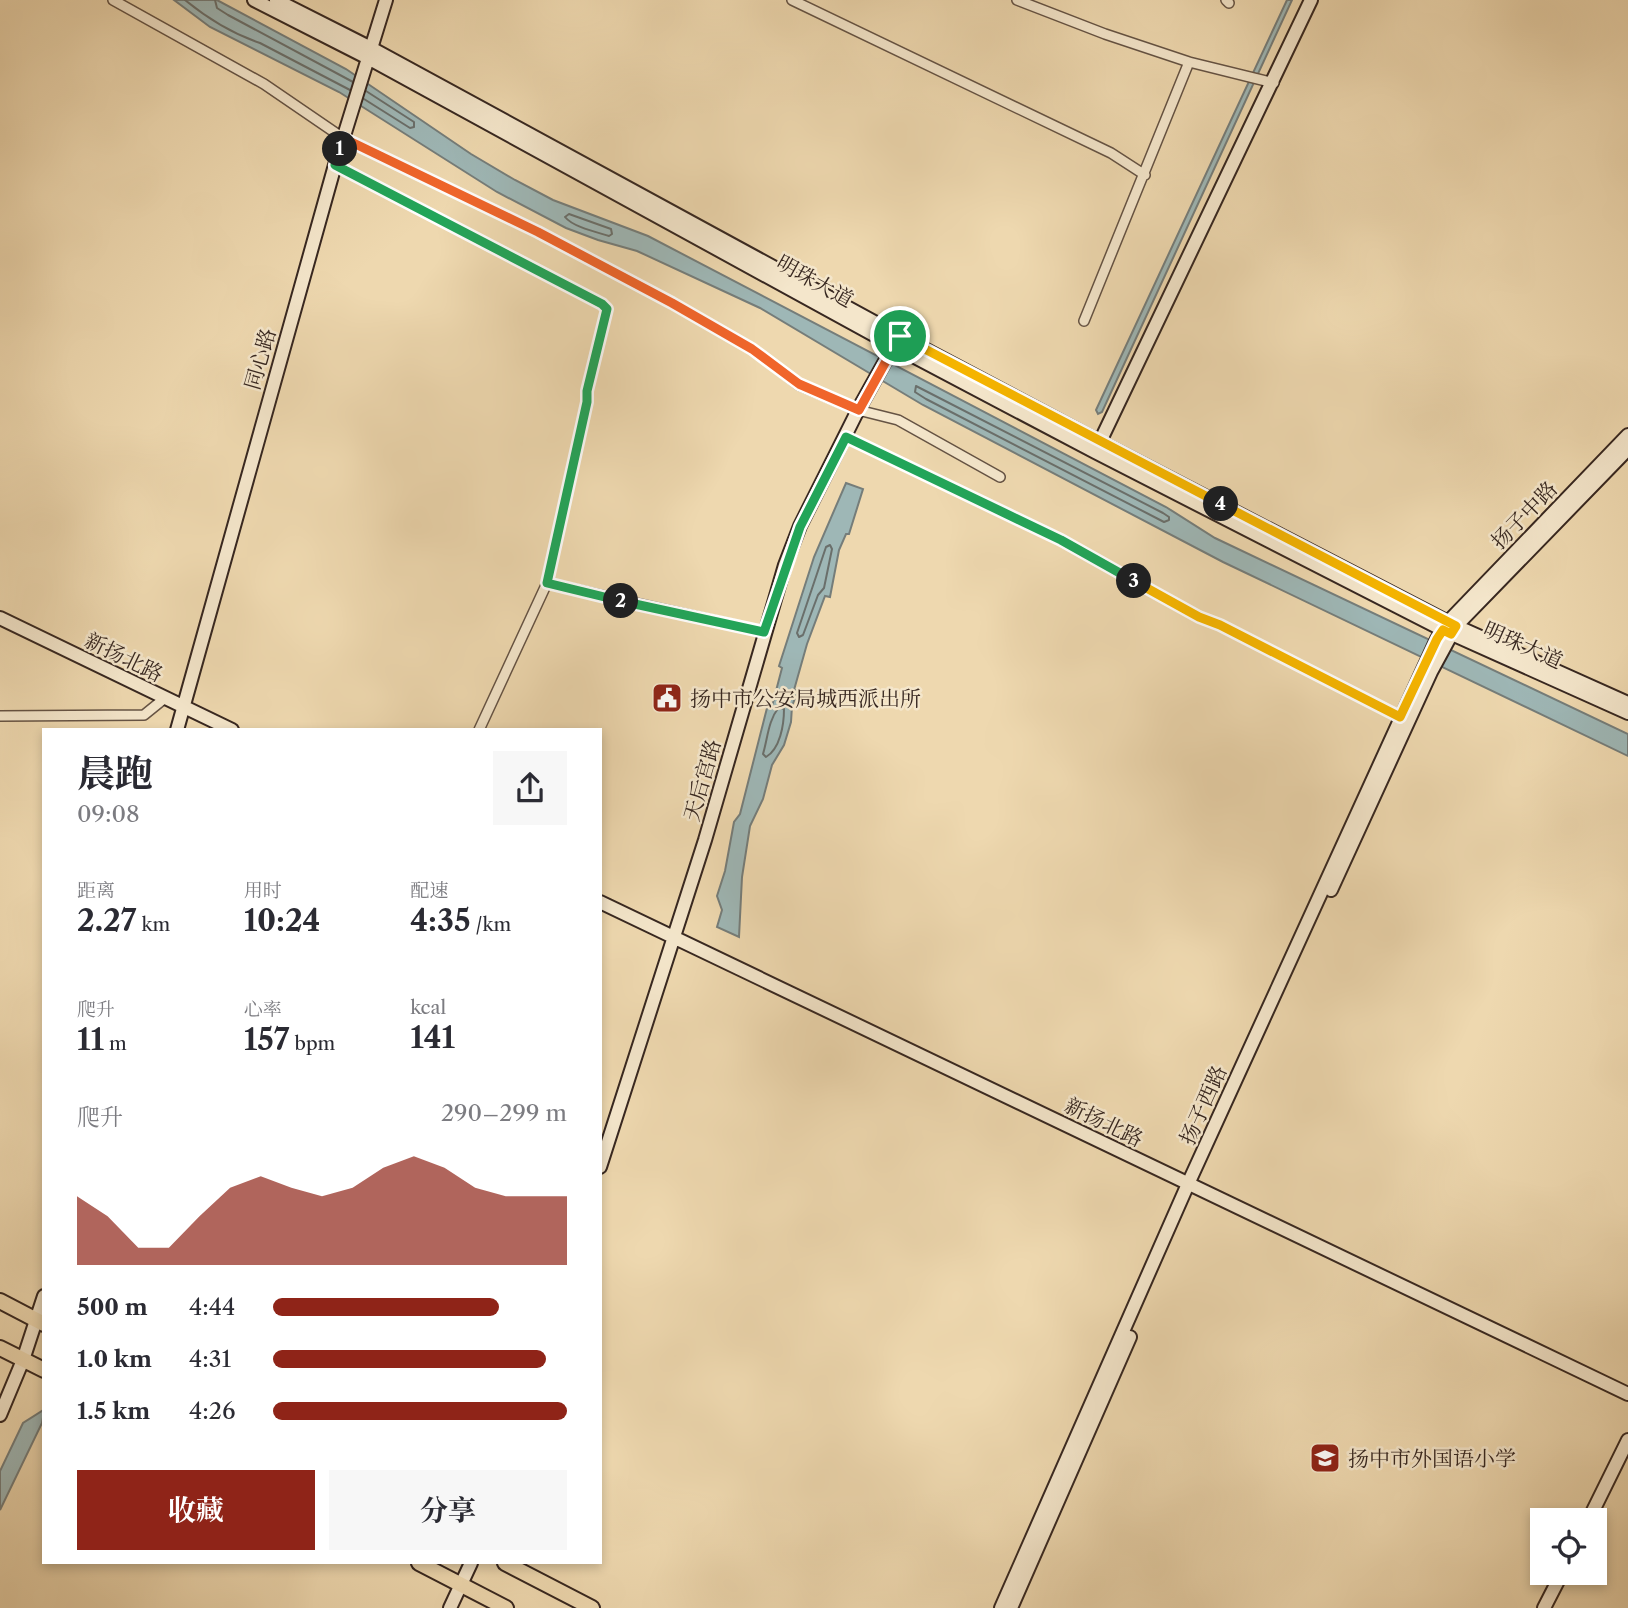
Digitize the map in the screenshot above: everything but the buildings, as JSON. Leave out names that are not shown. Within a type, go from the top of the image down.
[{"type":"main road","name":"明珠大道","points":[[254,0],[369,53]]},
{"type":"main road","name":"明珠大道","points":[[276,0],[894,345],[1098,447],[1447,632],[1628,713]]},
{"type":"main road","name":"同心路","points":[[178,728],[335,165],[386,0]]},
{"type":"main road","points":[[1098,447],[1311,0]]},
{"type":"main road","name":"天后宫路","points":[[602,1161],[705,840],[764,632],[800,527],[894,345]]},
{"type":"main road","name":"扬子中路","points":[[1447,632],[1628,435]]},
{"type":"main road","name":"扬子中路","points":[[1447,632],[1628,449]]},
{"type":"main road","name":"新扬北路","points":[[0,618],[228,728]]},
{"type":"main road","name":"明珠大道","points":[[1447,632],[1628,703]]},
{"type":"main road","name":"扬子西路","points":[[1001,1608],[1400,717],[1447,632]]},
{"type":"main road","name":"扬子西路","points":[[1012,1608],[1191,1186],[1427,669]]},
{"type":"main road","name":"新扬北路","points":[[602,903],[1628,1394]]},
{"type":"main road","points":[[0,1301],[40,1322],[0,1415]]},
{"type":"main road","points":[[0,1348],[42,1369]]},
{"type":"main road","points":[[1594,1508],[1628,1440]]},
{"type":"main road","points":[[421,1564],[506,1608]]},
{"type":"main road","points":[[450,1608],[471,1564]]},
{"type":"main road","points":[[507,1564],[592,1608]]},
{"type":"main road","points":[[1544,1608],[1556,1585]]},
{"type":"street","points":[[113,0],[264,85],[343,138],[538,232],[672,303],[752,349],[799,384],[859,410],[898,420],[1000,477]]},
{"type":"street","points":[[792,0],[1111,153],[1145,175]]},
{"type":"street","points":[[1017,0],[1105,34],[1189,62],[1270,82]]},
{"type":"street","points":[[1084,321],[1189,62]]},
{"type":"street","points":[[335,165],[607,309],[547,583],[480,728]]},
{"type":"street","points":[[846,437],[1061,540],[1199,617],[1220,625],[1400,717]]},
{"type":"street","points":[[547,583],[764,632]]},
{"type":"street","points":[[0,716],[144,715],[164,698]]},
{"type":"water","points":[[174,0],[217,0],[346,69],[471,154],[553,200],[648,236],[1166,507],[1215,538],[1628,734],[1628,756],[1223,562],[923,405],[760,308],[637,251],[566,228],[497,192],[339,92],[210,27]]},
{"type":"water","points":[[1287,0],[1292,0],[1102,412],[1098,414],[1096,410]]},
{"type":"water","points":[[846,483],[863,489],[849,534],[846,534],[839,550],[830,597],[825,596],[807,644],[794,690],[798,691],[784,745],[772,765],[763,799],[750,826],[742,877],[739,937],[717,927],[722,910],[717,896],[725,871],[734,822],[740,814],[767,708],[772,706],[782,668],[779,666],[814,557]]},
{"type":"water","points":[[42,1411],[42,1423],[0,1510],[0,1471],[23,1423]]},
{"type":"place","name":"扬中市公安局城西派出所","points":[[667,698]]},
{"type":"place","name":"扬中市外国语小学","points":[[1325,1458]]},
{"type":"route","points":[[343,138],[538,232],[752,349],[799,384],[859,410],[900,336],[1456,626],[1451,634],[1443,630],[1437,639],[1400,717],[1220,625],[1199,617],[1061,540],[846,437],[800,527],[764,632],[547,583],[607,309],[335,165],[343,138]]}]
